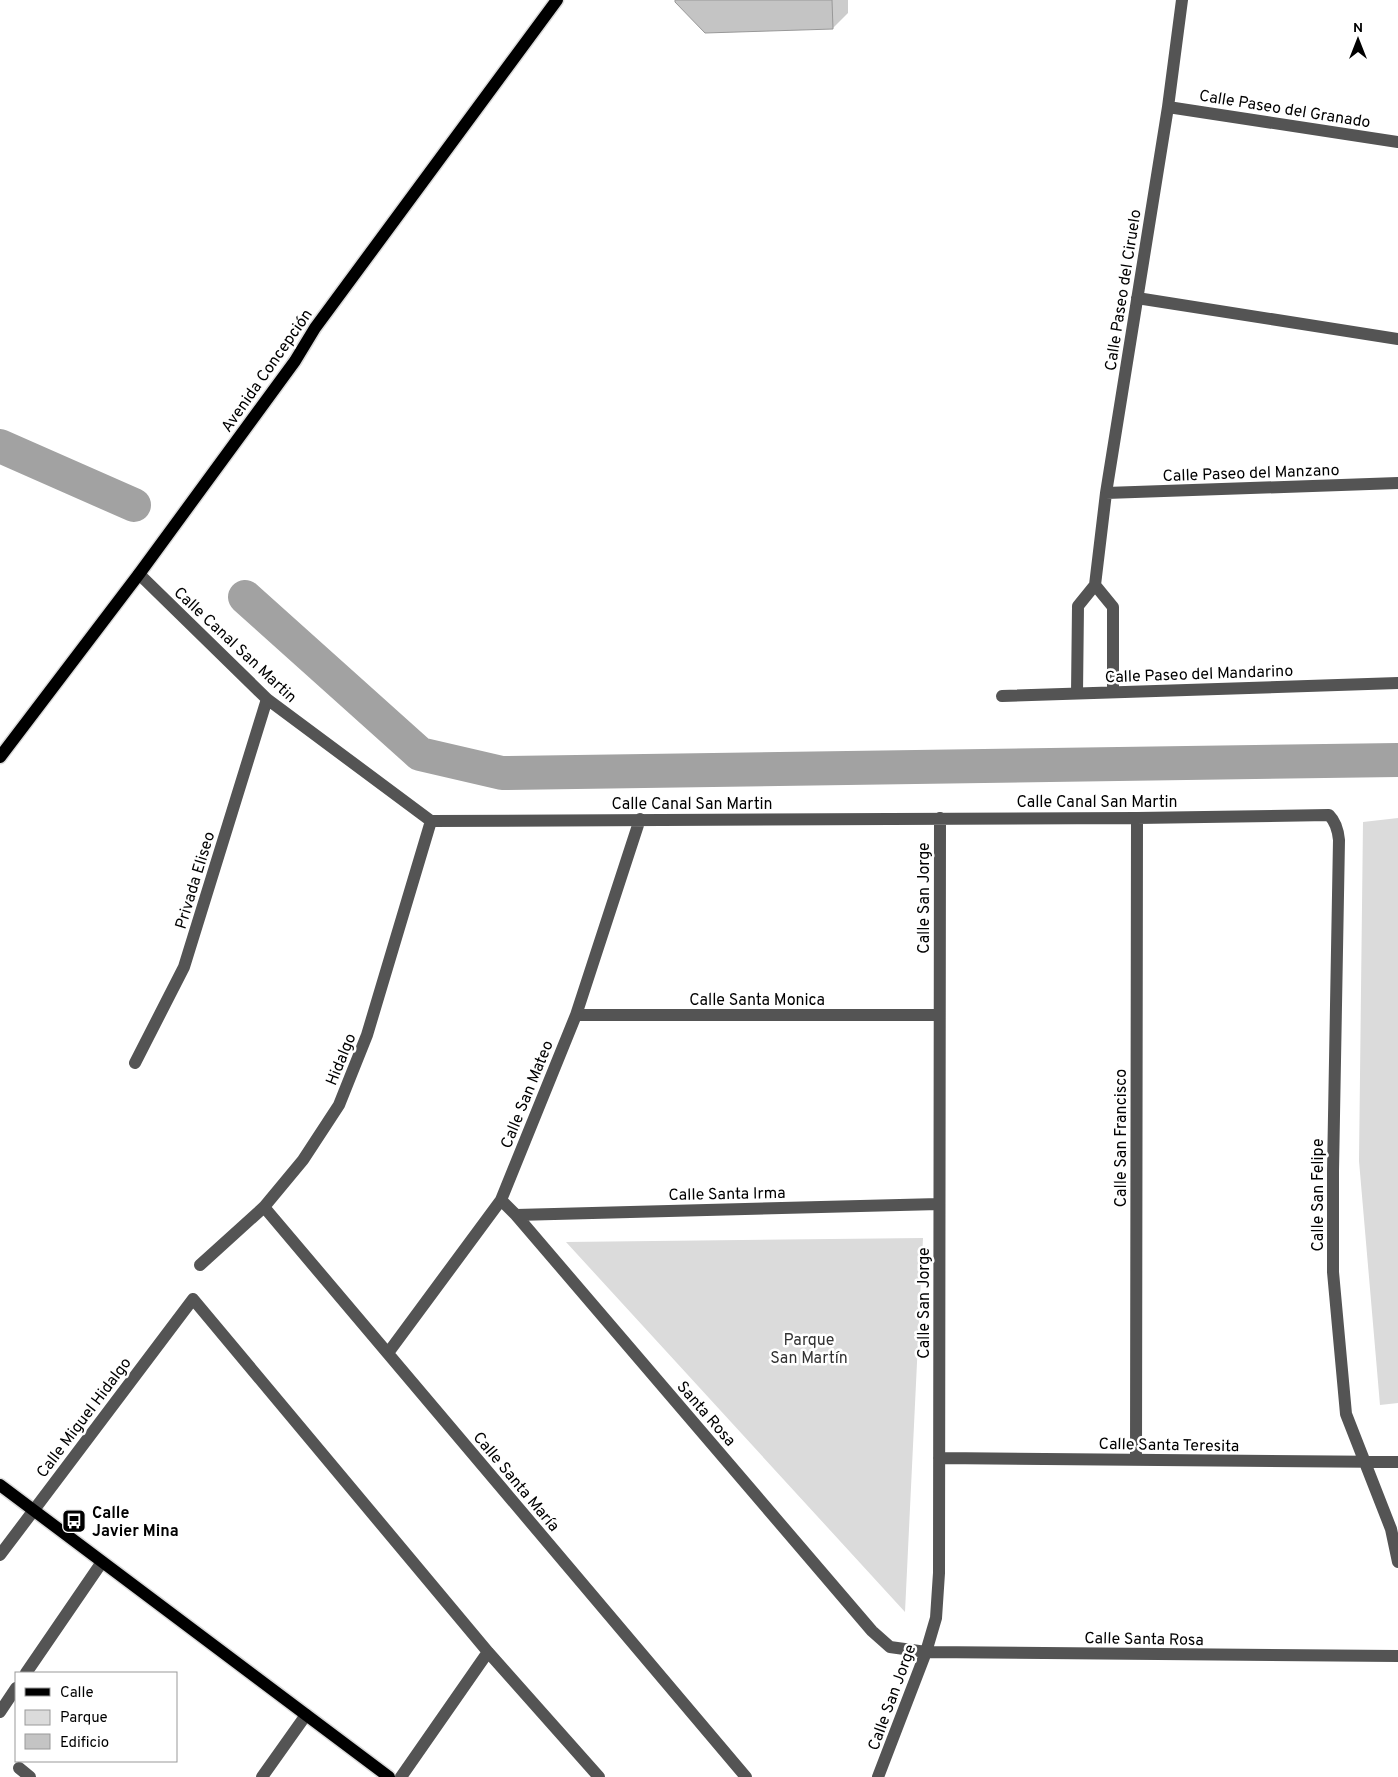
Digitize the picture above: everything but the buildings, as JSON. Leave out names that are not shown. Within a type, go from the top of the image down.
[{"type":"main road","name":"Avenida Concepción","points":[[0,757],[139,574],[294,361],[315,328],[557,0]]},
{"type":"main road","points":[[0,1485],[389,1777]]},
{"type":"street","name":"Calle Paseo del Ciruelo","points":[[1096,585],[1106,493],[1168,107],[1182,0]]},
{"type":"street","name":"Calle Paseo del Granado","points":[[1168,107],[1398,142]]},
{"type":"street","points":[[1137,298],[1398,339]]},
{"type":"street","name":"Calle Paseo del Manzano","points":[[1106,493],[1398,483]]},
{"type":"street","name":"Calle Canal San Martin","points":[[139,574],[267,699],[432,820],[1137,818],[1321,814],[1329,815],[1333,819]]},
{"type":"street","points":[[1077,693],[1078,606],[1096,585],[1113,607],[1113,692]]},
{"type":"street","name":"Calle Paseo del Mandarino","points":[[1002,696],[1398,683]]},
{"type":"street","name":"Privada Eliseo","points":[[135,1063],[184,967],[267,699]]},
{"type":"street","name":"Calle San Jorge","points":[[878,1777],[926,1652],[936,1618],[939,1573],[940,818]]},
{"type":"street","name":"Calle San Francisco","points":[[1136,1459],[1137,818]]},
{"type":"street","name":"Calle San Mateo","points":[[388,1353],[501,1200],[576,1016],[640,819]]},
{"type":"street","name":"Calle San Felipe","points":[[1333,819],[1338,829],[1339,840],[1333,1272],[1346,1414],[1391,1529],[1398,1562]]},
{"type":"street","name":"Hidalgo","points":[[200,1265],[264,1207],[303,1160],[339,1105],[367,1035],[432,820]]},
{"type":"street","name":"Calle Santa Monica","points":[[576,1016],[939,1016]]},
{"type":"street","name":"Santa Rosa","points":[[501,1200],[516,1215],[872,1631],[890,1647]]},
{"type":"street","name":"Calle Santa Irma","points":[[516,1215],[939,1204]]},
{"type":"street","name":"Calle Santa María","points":[[264,1207],[746,1777]]},
{"type":"street","name":"Calle Miguel Hidalgo","points":[[0,1555],[192,1299],[488,1652]]},
{"type":"street","name":"Calle Santa Teresita","points":[[939,1458],[1398,1462]]},
{"type":"street","points":[[27,1672],[102,1562]]},
{"type":"street","name":"Calle Santa Rosa","points":[[890,1647],[926,1652],[1398,1656]]},
{"type":"street","points":[[401,1777],[488,1652],[599,1777]]},
{"type":"street","points":[[0,1712],[15,1690]]},
{"type":"street","points":[[262,1777],[306,1715]]},
{"type":"street","points":[[18,1768],[30,1777]]},
{"type":"green space","points":[[1398,818],[1398,1403],[1380,1405],[1359,1161],[1363,822]]},
{"type":"green space","name":"Parque San Martín","points":[[923,1238],[905,1612],[566,1242]]},
{"type":"waterway","points":[[0,446],[134,505]]},
{"type":"waterway","points":[[245,597],[420,754],[502,773],[1398,760]]},
{"type":"place","name":"Calle Javier Mina","points":[[74,1521]]}]
